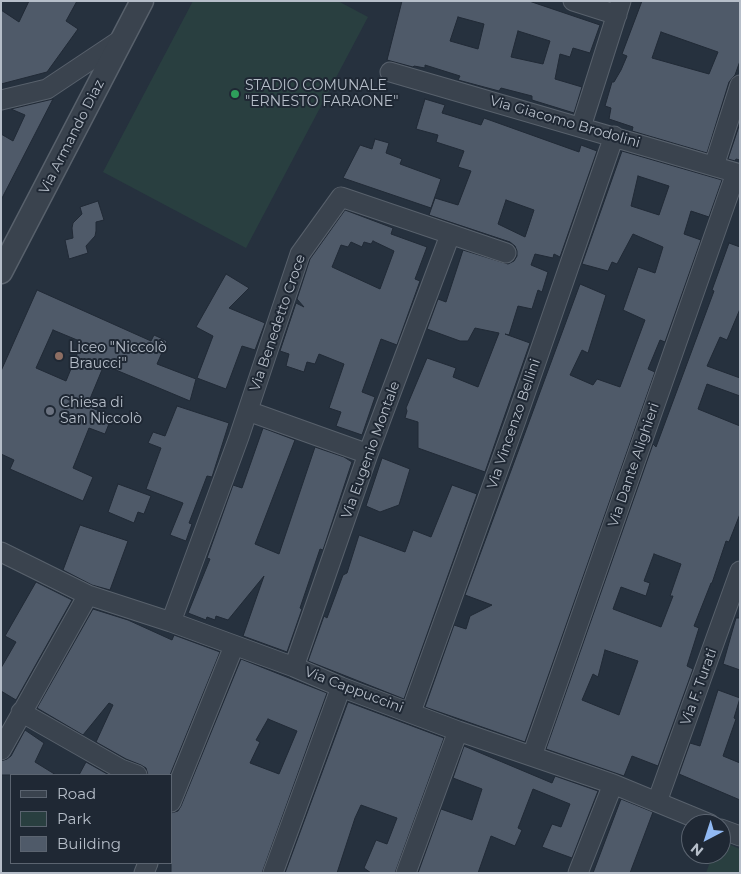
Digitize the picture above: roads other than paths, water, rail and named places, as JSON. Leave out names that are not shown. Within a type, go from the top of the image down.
[{"type":"street","name":"Via Armando Diaz","points":[[1,272],[142,1]]},
{"type":"street","points":[[572,1],[619,8],[581,127]]},
{"type":"street","points":[[1,100],[47,89],[122,39]]},
{"type":"street","name":"Via Giacomo Brodolini","points":[[390,72],[614,136],[738,174]]},
{"type":"street","points":[[714,166],[740,85]]},
{"type":"street","name":"Via Vincenzo Bellini","points":[[411,712],[516,420],[614,136]]},
{"type":"street","name":"Via Dante Alighieri","points":[[532,756],[738,174]]},
{"type":"street","name":"Via Benedetto Croce","points":[[171,622],[248,411],[300,254],[341,197],[506,253]]},
{"type":"street","name":"Via Eugenio Montale","points":[[294,667],[368,454],[450,235]]},
{"type":"street","points":[[248,411],[368,454]]},
{"type":"street","name":"Via Cappuccini","points":[[1,552],[88,595],[171,622],[294,667],[458,731],[613,784],[686,814]]},
{"type":"street","name":"Via F. Turati","points":[[657,802],[740,571]]},
{"type":"street","points":[[1,750],[88,595]]},
{"type":"street","points":[[173,794],[234,646]]},
{"type":"street","points":[[273,873],[341,686]]},
{"type":"street","points":[[22,712],[121,769],[134,774]]},
{"type":"street","points":[[406,873],[458,731]]},
{"type":"street","points":[[578,873],[613,784]]},
{"type":"place","name":"STADIO COMUNALE \"ERNESTO FARAONE\"","points":[[235,94]]},
{"type":"place","name":"Liceo \"Niccolò Braucci\"","points":[[59,356]]},
{"type":"place","name":"Chiesa di San Niccolò","points":[[50,411]]}]
